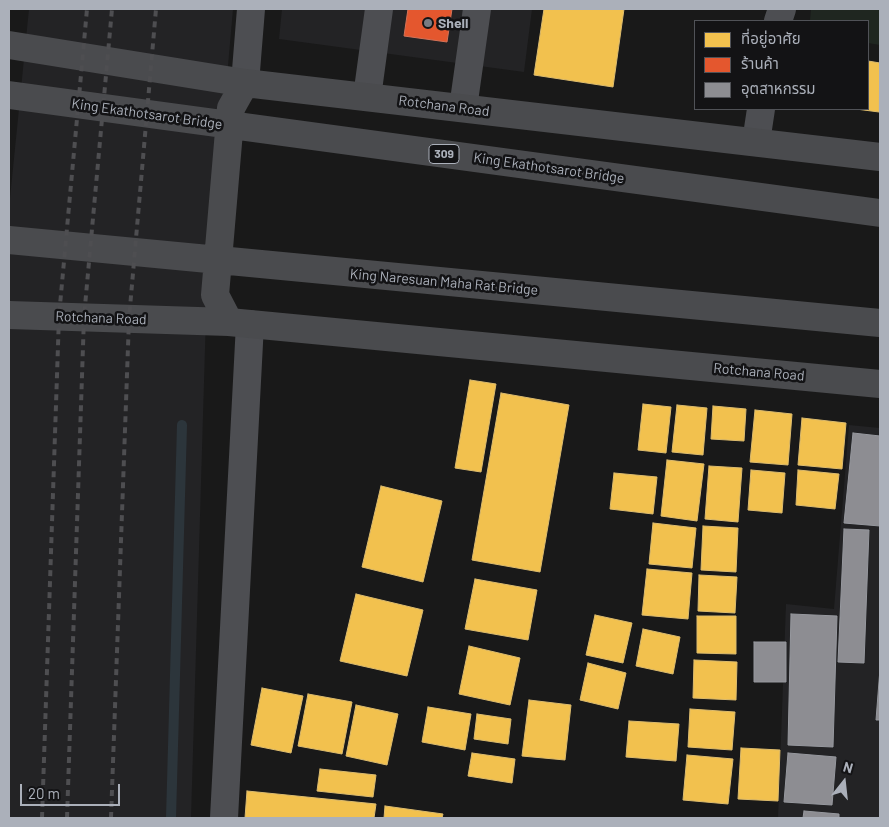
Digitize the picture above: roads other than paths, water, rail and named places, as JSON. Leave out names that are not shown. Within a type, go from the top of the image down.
[{"type":"main road","name":"Rotchana Road","points":[[9,45],[245,83],[880,157]]},
{"type":"main road","points":[[239,323],[215,295],[231,108],[245,83]]},
{"type":"main road","name":"King Ekathotsarot Bridge","points":[[9,96],[880,212]]},
{"type":"main road","name":"King Naresuan Maha Rat Bridge","points":[[9,240],[880,323]]},
{"type":"main road","name":"Rotchana Road","points":[[9,315],[239,323],[880,384]]},
{"type":"street","points":[[245,83],[251,9]]},
{"type":"street","points":[[367,97],[379,9]]},
{"type":"street","points":[[463,108],[477,9]]},
{"type":"street","points":[[756,142],[760,110]]},
{"type":"street","points":[[224,818],[239,323]]},
{"type":"waterway","points":[[171,818],[182,425]]},
{"type":"railway","points":[[42,818],[59,316],[87,9]]},
{"type":"railway","points":[[67,818],[84,317],[112,9]]},
{"type":"railway","points":[[111,818],[129,319],[156,9]]},
{"type":"place","name":"Shell","points":[[428,23]]}]
